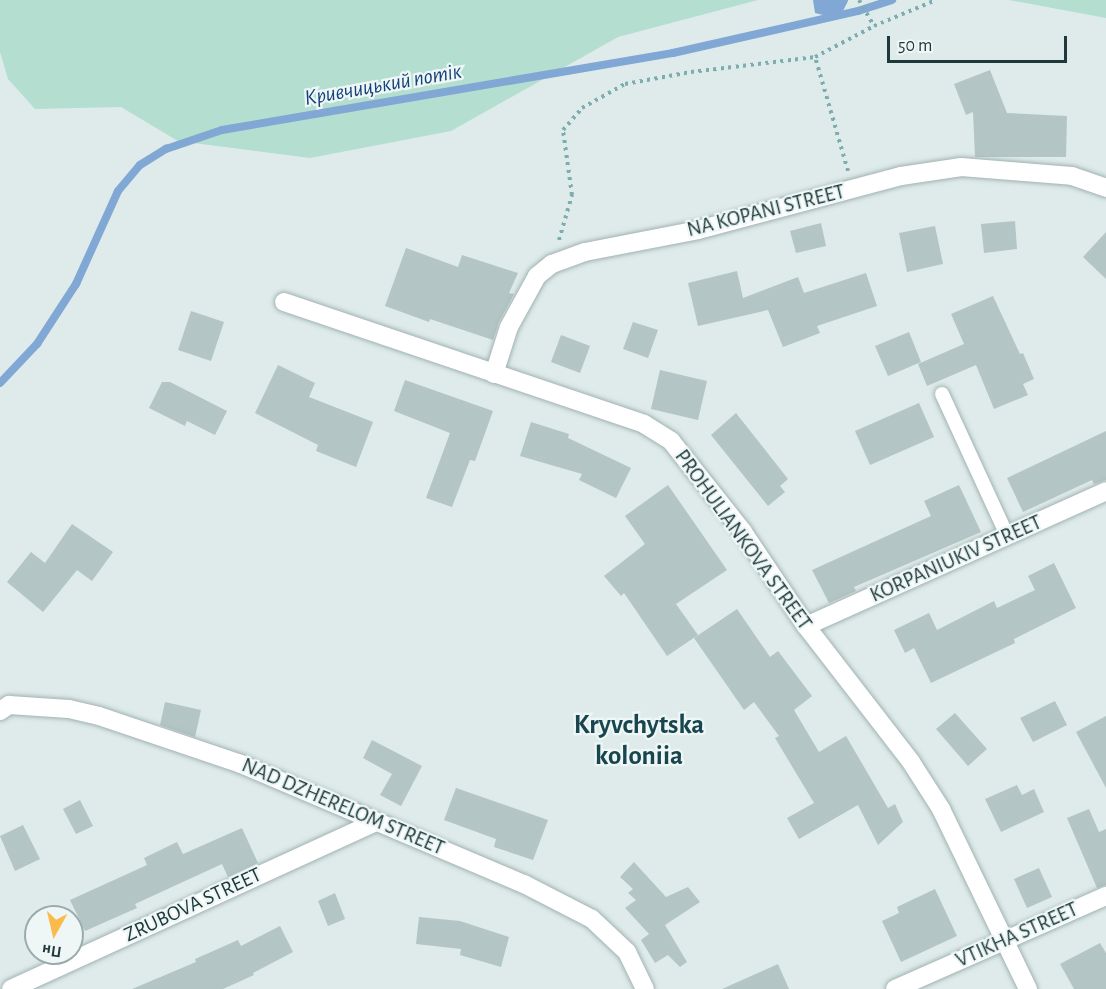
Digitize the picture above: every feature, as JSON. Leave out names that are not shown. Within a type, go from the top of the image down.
[{"type":"street","name":"NA KOPANI STREET","points":[[494,374],[509,327],[522,299],[537,276],[552,264],[585,252],[698,230],[901,176],[961,167],[1072,176],[1106,188]]},
{"type":"street","name":"PROHULIANKOVA STREET","points":[[284,302],[644,424],[671,441],[743,532],[806,626],[911,762],[941,810],[1028,989]]},
{"type":"street","name":"KORPANIUKIV STREET","points":[[806,626],[1106,491]]},
{"type":"street","name":"NAD DZHERELOM STREET","points":[[3,705],[69,709],[99,716],[242,764],[524,884],[592,919],[627,952],[645,989]]},
{"type":"street","name":"ZRUBOVA STREET","points":[[10,989],[375,822]]},
{"type":"street","name":"VTIKHA STREET","points":[[895,989],[1106,896]]},
{"type":"lane","points":[[942,394],[1007,536]]},
{"type":"path","points":[[859,0],[874,26]]},
{"type":"path","points":[[552,264],[572,195],[563,130],[582,108],[625,84],[691,72],[815,57],[874,26],[936,0]]},
{"type":"path","points":[[815,57],[853,189]]},
{"type":"green space","points":[[0,0],[758,0],[618,37],[451,131],[310,158],[178,141],[121,107],[35,109],[8,79],[0,52]]},
{"type":"green space","points":[[1009,0],[1106,0],[1106,18]]},
{"type":"water","points":[[813,0],[848,1],[842,13],[823,15],[815,13]]},
{"type":"building","points":[[990,70],[1007,113],[1067,116],[1066,157],[975,157],[973,112],[966,115],[954,84]]},
{"type":"building","points":[[1015,221],[1017,249],[984,253],[981,224]]},
{"type":"building","points":[[821,223],[826,246],[796,253],[790,231]]},
{"type":"building","points":[[935,226],[943,264],[907,272],[899,233]]},
{"type":"building","points":[[1106,232],[1106,279],[1083,257]]},
{"type":"building","points":[[406,248],[458,267],[462,255],[518,273],[509,293],[514,294],[499,322],[493,340],[430,319],[429,322],[385,306]]},
{"type":"building","points":[[737,271],[743,298],[798,277],[804,293],[866,273],[877,306],[817,326],[820,333],[783,347],[768,310],[698,326],[688,283]]},
{"type":"building","points":[[993,296],[1034,379],[1023,384],[1028,395],[994,409],[976,365],[927,386],[918,364],[964,344],[951,314]]},
{"type":"building","points":[[191,311],[224,322],[211,361],[178,350]]},
{"type":"building","points":[[633,322],[658,330],[648,358],[623,349]]},
{"type":"building","points":[[909,332],[921,362],[888,376],[875,346]]},
{"type":"building","points":[[561,335],[590,346],[580,373],[551,362]]},
{"type":"building","points":[[278,365],[315,383],[309,397],[373,422],[356,467],[316,451],[318,445],[255,413]]},
{"type":"building","points":[[660,370],[707,381],[698,420],[651,409]]},
{"type":"building","points":[[405,380],[493,411],[475,461],[470,460],[452,507],[426,498],[450,433],[394,411]]},
{"type":"building","points":[[162,382],[170,382],[227,411],[215,435],[187,421],[185,426],[149,408]]},
{"type":"building","points":[[919,403],[934,437],[870,465],[855,431]]},
{"type":"building","points":[[736,413],[788,479],[780,486],[785,492],[768,506],[711,435]]},
{"type":"building","points":[[531,422],[569,434],[568,438],[631,468],[616,498],[579,480],[582,474],[520,456]]},
{"type":"building","points":[[1106,431],[1106,480],[1094,484],[1092,480],[1023,512],[1007,478]]},
{"type":"building","points":[[668,485],[727,570],[676,604],[698,635],[667,656],[624,593],[621,596],[604,576],[645,544],[625,516]]},
{"type":"building","points":[[959,485],[981,532],[854,587],[856,591],[829,603],[812,570],[931,516],[924,501]]},
{"type":"building","points":[[72,524],[113,552],[92,581],[77,570],[43,612],[7,582],[31,552],[45,563]]},
{"type":"building","points":[[1054,563],[1076,608],[1014,639],[1015,643],[931,683],[914,648],[905,653],[894,630],[929,613],[937,630],[994,601],[997,608],[1035,590],[1028,576]]},
{"type":"building","points":[[737,609],[770,657],[778,651],[812,696],[794,710],[819,752],[846,736],[888,808],[895,804],[903,822],[878,845],[858,805],[799,839],[787,818],[814,803],[775,738],[779,736],[754,702],[744,710],[694,638]]},
{"type":"building","points":[[1055,701],[1067,725],[1033,742],[1020,718]]},
{"type":"building","points":[[165,702],[201,710],[195,737],[160,725]]},
{"type":"building","points":[[955,713],[987,749],[968,766],[936,729]]},
{"type":"building","points":[[1106,716],[1106,788],[1076,732]]},
{"type":"building","points":[[372,740],[422,766],[401,806],[380,795],[392,774],[363,758]]},
{"type":"building","points":[[1017,785],[1022,795],[1034,789],[1044,812],[1001,832],[985,799]]},
{"type":"building","points":[[456,788],[548,820],[533,860],[494,847],[496,839],[444,820]]},
{"type":"building","points":[[80,800],[93,826],[76,834],[63,809]]},
{"type":"building","points":[[1089,809],[1099,832],[1106,829],[1106,885],[1097,888],[1067,818]]},
{"type":"building","points":[[23,825],[40,859],[15,871],[0,836]]},
{"type":"building","points":[[242,828],[258,863],[228,877],[222,864],[135,904],[137,908],[85,931],[84,905],[72,905],[70,900],[147,865],[144,858],[177,842],[183,854]]},
{"type":"building","points":[[634,862],[666,897],[688,887],[700,902],[665,925],[687,962],[680,967],[668,955],[655,963],[641,940],[649,934],[625,908],[636,900],[628,893],[633,889],[620,877]]},
{"type":"building","points":[[1039,868],[1052,897],[1027,908],[1014,879]]},
{"type":"building","points":[[935,889],[957,936],[901,962],[882,921],[899,913],[897,907]]},
{"type":"building","points":[[335,893],[345,919],[328,926],[318,901]]},
{"type":"building","points":[[419,917],[460,921],[509,937],[501,967],[460,955],[461,949],[416,944]]},
{"type":"building","points":[[280,926],[293,952],[253,973],[254,975],[223,989],[132,989],[196,962],[195,959],[238,940],[241,946]]},
{"type":"building","points":[[1100,943],[1106,953],[1106,989],[1074,989],[1060,964]]},
{"type":"building","points":[[778,964],[789,989],[722,989]]},
{"type":"waterway","name":"Кривчицький потік","points":[[0,383],[37,344],[76,284],[118,191],[140,165],[166,149],[222,130],[673,53],[858,11],[892,0]]},
{"type":"district","name":"Kryvchytska koloniia","points":[[639,740]]}]
